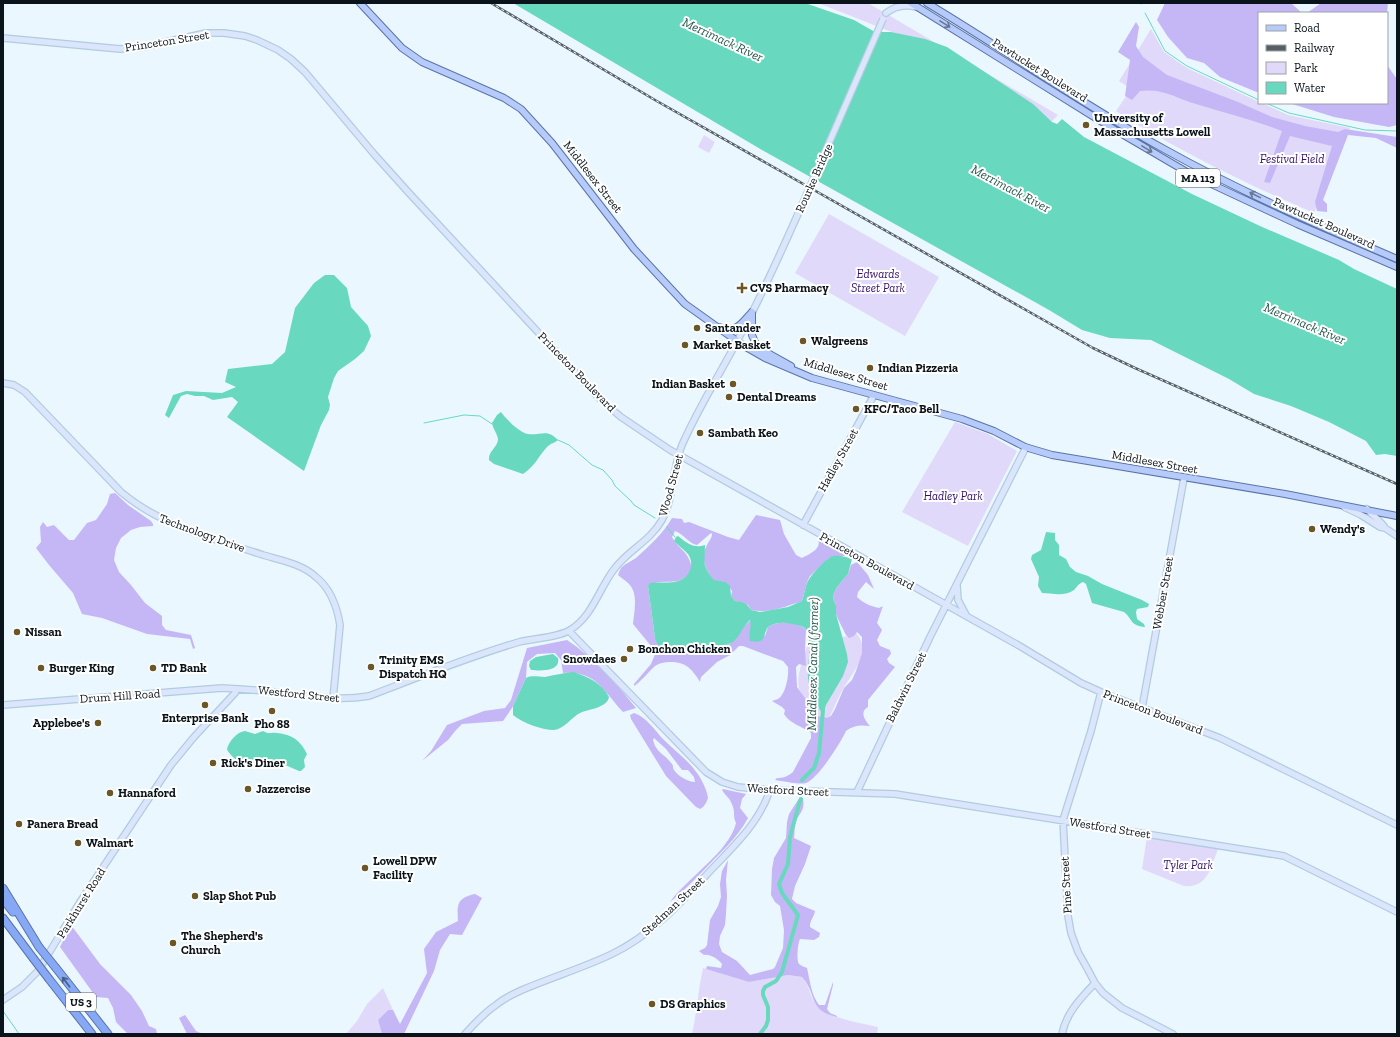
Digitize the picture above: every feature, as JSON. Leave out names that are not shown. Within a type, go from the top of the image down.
[{"type":"highway","points":[[3,888],[40,947]]},
{"type":"highway","name":"US 3","points":[[3,899],[108,1034]]},
{"type":"highway","name":"US 3","points":[[3,918],[92,1034]]},
{"type":"highway","points":[[3,925],[33,958]]},
{"type":"main road","name":"Middlesex Street","points":[[360,3],[398,43],[422,62],[504,98],[521,109],[552,143],[644,260],[685,304],[737,342],[766,358],[819,380],[962,418],[994,431],[1026,447],[1055,456],[1367,509],[1374,518],[1383,524],[1385,528]]},
{"type":"main road","name":"Rourke Bridge","points":[[737,342],[802,205],[890,3]]},
{"type":"main road","name":"Pawtucket Boulevard","points":[[912,3],[1115,130],[1192,175],[1297,224],[1397,267]]},
{"type":"main road","name":"Pawtucket Boulevard","points":[[927,3],[1109,117],[1164,149],[1264,200],[1397,259]]},
{"type":"main road","points":[[885,16],[894,7],[908,5],[926,12]]},
{"type":"main road","name":"Princeton Street","points":[[3,38],[120,49],[143,47],[206,33],[224,33],[245,36],[257,40],[270,45],[282,53],[305,72],[409,193]]},
{"type":"main road","name":"Princeton Boulevard","points":[[409,193],[600,399],[620,417],[679,455],[967,616],[1081,683],[1220,738],[1397,825]]},
{"type":"main road","points":[[715,326],[733,330],[738,328],[752,312]]},
{"type":"main road","points":[[752,312],[752,335],[757,347],[789,364],[796,371]]},
{"type":"main road","name":"Wood Street","points":[[569,631],[580,623],[587,614],[616,566],[651,535],[663,519],[679,455],[699,409],[737,342]]},
{"type":"main road","name":"Technology Drive","points":[[4,383],[14,385],[26,392],[121,492],[134,503],[167,522],[201,535],[300,567],[316,576],[329,591],[336,605],[340,625],[333,699]]},
{"type":"main road","name":"Hadley Street","points":[[803,525],[874,394]]},
{"type":"main road","name":"Baldwin Street","points":[[857,792],[946,605],[1026,447]]},
{"type":"main road","name":"Webber Street","points":[[1142,708],[1184,478]]},
{"type":"main road","name":"Middlesex Street","points":[[1336,504],[1361,515],[1397,536]]},
{"type":"main road","points":[[1367,509],[1397,516]]},
{"type":"main road","points":[[957,583],[958,600],[967,616]]},
{"type":"main road","name":"Westford Street","points":[[236,689],[333,699],[352,699],[369,696],[482,654],[520,642],[569,631],[706,772],[722,782],[738,787],[770,790],[895,794],[1284,856],[1397,912]]},
{"type":"main road","points":[[222,688],[229,694],[225,703]]},
{"type":"main road","name":"Drum Hill Road","points":[[3,705],[222,688],[236,689]]},
{"type":"main road","name":"Parkhurst Road","points":[[3,1000],[22,987],[38,971],[85,895],[171,765],[236,689]]},
{"type":"main road","name":"Pine Street","points":[[1101,692],[1091,731],[1063,820],[1069,926],[1078,952],[1095,983],[1108,998],[1122,1008],[1173,1034]]},
{"type":"main road","name":"Stedman Street","points":[[465,1034],[496,1004],[510,996],[538,983],[613,954],[656,926],[754,823],[770,790]]},
{"type":"main road","points":[[1062,1034],[1070,1013],[1095,983]]},
{"type":"green space","points":[[818,3],[868,3],[1058,115],[1050,123],[907,38]]},
{"type":"green space","name":"Festival Field","points":[[1151,29],[1164,52],[1187,68],[1258,102],[1258,104],[1264,104],[1288,115],[1350,128],[1314,213],[1213,166],[1164,140],[1116,111],[1131,89],[1119,81]]},
{"type":"green space","points":[[704,135],[715,142],[709,153],[698,147]]},
{"type":"green space","name":"Edwards Street Park","points":[[829,214],[939,277],[905,336],[795,273]]},
{"type":"green space","name":"Hadley Park","points":[[955,422],[988,434],[1017,451],[968,546],[902,512]]},
{"type":"green space","points":[[855,632],[860,639],[862,646],[860,660],[842,691],[829,718],[824,720],[804,699],[799,686],[799,672],[810,637],[809,677],[817,705],[823,715],[826,705],[836,686],[847,654],[842,637],[850,636]]},
{"type":"green space","name":"Tyler Park","points":[[1147,837],[1218,849],[1210,869],[1203,880],[1192,886],[1184,886],[1142,869]]},
{"type":"green space","points":[[703,968],[749,982],[788,975],[802,977],[807,984],[814,1002],[820,1009],[827,1013],[854,1022],[878,1027],[877,1034],[692,1034]]},
{"type":"green space","points":[[383,988],[393,1010],[388,1010],[378,1020],[382,1034],[346,1034],[357,1021],[367,1004]]},
{"type":"shaded area","points":[[1165,3],[1291,3],[1301,12],[1258,12],[1258,93],[1220,77],[1204,63],[1187,58],[1168,37],[1157,20]]},
{"type":"shaded area","points":[[1321,3],[1388,3],[1387,12],[1308,12]]},
{"type":"shaded area","points":[[1136,22],[1139,27],[1136,46],[1143,57],[1167,75],[1238,102],[1272,117],[1305,126],[1338,132],[1345,129],[1397,137],[1397,148],[1376,138],[1348,135],[1323,200],[1327,204],[1327,212],[1317,211],[1315,202],[1332,146],[1290,136],[1270,183],[1264,182],[1282,131],[1189,102],[1163,92],[1148,90],[1140,91],[1132,100],[1125,96],[1130,60],[1118,52]]},
{"type":"shaded area","points":[[1388,66],[1397,79],[1397,125],[1389,127],[1334,117],[1292,104],[1388,104]]},
{"type":"shaded area","points":[[115,493],[153,524],[153,526],[140,527],[131,530],[121,538],[116,548],[114,560],[119,572],[145,603],[162,616],[162,625],[166,630],[191,635],[195,648],[193,649],[190,639],[147,634],[102,618],[82,614],[73,593],[36,548],[41,542],[40,527],[43,522],[47,527],[54,525],[69,540],[74,540],[87,523],[96,520],[107,504],[110,494]]},
{"type":"shaded area","points":[[756,515],[780,520],[784,534],[796,555],[802,558],[812,553],[817,548],[819,543],[818,539],[829,544],[846,556],[834,556],[828,559],[810,576],[802,601],[778,609],[756,611],[751,610],[748,605],[735,601],[731,596],[732,591],[726,582],[714,581],[708,572],[704,564],[704,555],[707,545],[712,537],[711,533],[697,545],[675,531],[672,537],[689,558],[692,569],[689,574],[679,581],[657,582],[648,586],[655,638],[690,652],[706,646],[730,644],[751,620],[751,624],[765,636],[768,627],[777,623],[787,622],[802,626],[806,629],[806,666],[799,664],[796,667],[797,687],[818,716],[827,718],[831,716],[835,709],[844,688],[852,680],[862,653],[862,637],[857,632],[854,636],[849,638],[846,635],[836,614],[836,605],[833,599],[837,587],[848,574],[851,565],[857,562],[868,575],[874,589],[866,582],[858,592],[857,597],[864,603],[879,608],[883,606],[877,623],[882,630],[877,640],[880,646],[890,650],[891,654],[887,659],[889,663],[895,667],[868,700],[868,707],[865,709],[863,714],[870,726],[858,726],[846,731],[823,768],[817,775],[806,783],[775,780],[777,778],[787,776],[793,772],[811,738],[811,733],[789,720],[784,714],[785,710],[772,701],[781,697],[786,684],[788,667],[783,661],[743,646],[739,646],[730,655],[717,662],[701,677],[700,682],[692,670],[685,665],[677,662],[667,662],[655,666],[640,682],[634,686],[634,684],[651,664],[656,652],[633,624],[635,608],[634,592],[627,582],[618,575],[621,568],[636,558],[651,544],[660,535],[672,518],[682,519],[684,523],[689,522],[739,540]]},
{"type":"shaded area","points":[[567,640],[586,654],[604,671],[636,708],[623,712],[604,690],[592,679],[575,673],[563,673],[561,660],[555,653],[537,654],[527,662],[526,678],[512,708],[503,721],[462,724],[448,740],[422,761],[431,751],[447,725],[484,711],[505,708],[511,700],[527,648]]},
{"type":"shaded area","points":[[634,713],[647,721],[693,768],[705,788],[708,798],[703,807],[700,809],[696,807],[666,776],[630,715]],"holes":[[[654,738],[666,749],[682,770],[688,770],[694,777],[695,782],[686,780],[674,770],[672,764],[656,748],[653,740]]]},
{"type":"shaded area","points":[[722,790],[746,794],[742,799],[740,808],[748,818],[729,844],[688,886],[670,902],[717,854],[732,834],[736,823],[734,809],[731,801]]},
{"type":"shaded area","points":[[800,797],[803,799],[803,806],[795,823],[794,838],[811,846],[795,886],[792,899],[796,903],[815,911],[810,927],[820,933],[819,937],[814,940],[800,939],[798,962],[800,965],[807,968],[812,992],[819,1005],[825,1005],[833,982],[827,1009],[830,1013],[837,1017],[828,1014],[817,1006],[807,984],[802,977],[788,975],[749,982],[706,969],[707,966],[721,968],[722,964],[714,957],[704,955],[699,951],[707,945],[710,920],[721,897],[720,884],[722,871],[728,860],[725,925],[720,936],[719,944],[722,952],[737,961],[750,975],[773,969],[775,967],[783,948],[784,930],[780,906],[775,902],[771,895],[772,869],[774,858],[786,838],[789,814]]},
{"type":"shaded area","points":[[475,894],[482,898],[462,935],[450,934],[440,950],[434,971],[404,1034],[382,1034],[378,1020],[388,1010],[393,1010],[400,1024],[427,973],[424,949],[436,932],[458,921],[458,906],[461,900]]},
{"type":"shaded area","points":[[71,925],[100,964],[131,995],[142,1011],[149,1026],[156,1029],[157,1034],[128,1034],[116,1022],[113,1008],[108,998],[96,997],[60,947]]},
{"type":"shaded area","points":[[185,1015],[196,1031],[203,1034],[187,1034],[179,1018]]},
{"type":"water","name":"Merrimack River","points":[[513,3],[805,3],[854,20],[875,32],[891,32],[925,39],[947,47],[1033,104],[1052,122],[1057,124],[1062,119],[1084,137],[1192,194],[1260,226],[1339,260],[1354,269],[1397,289],[1397,456],[1385,454],[1376,455],[1366,441],[1329,422],[1291,406],[1254,394],[1229,379],[1151,340],[1110,338],[1082,330],[1049,310],[762,150]]},
{"type":"water","points":[[325,275],[334,275],[347,288],[351,307],[368,326],[371,336],[364,351],[338,371],[334,378],[328,397],[330,405],[329,410],[321,425],[304,471],[227,417],[238,402],[232,397],[213,400],[204,396],[187,394],[181,396],[169,418],[165,415],[173,395],[186,391],[222,393],[236,387],[225,382],[228,369],[272,364],[285,352],[295,308],[314,283]]},
{"type":"water","points":[[501,412],[506,419],[525,433],[547,433],[554,436],[558,440],[547,447],[534,464],[523,474],[494,464],[489,460],[490,454],[498,442],[492,423]]},
{"type":"water","points":[[1046,532],[1055,533],[1055,540],[1059,545],[1059,555],[1066,559],[1070,567],[1076,572],[1149,604],[1148,607],[1137,609],[1136,612],[1137,619],[1144,624],[1145,627],[1134,623],[1124,612],[1092,603],[1086,584],[1083,582],[1070,592],[1058,594],[1042,593],[1038,586],[1039,577],[1031,559],[1032,555],[1041,550]]},
{"type":"water","points":[[678,536],[694,546],[705,545],[705,567],[714,580],[726,582],[730,586],[731,596],[735,601],[744,603],[751,610],[760,612],[788,607],[802,601],[806,585],[809,580],[818,568],[830,557],[837,556],[852,559],[848,574],[837,587],[833,599],[836,605],[836,614],[848,662],[843,676],[826,705],[823,715],[809,683],[809,639],[806,629],[801,626],[786,623],[774,624],[768,627],[762,640],[755,642],[750,641],[750,620],[735,640],[730,644],[705,646],[677,654],[664,652],[659,647],[655,638],[648,586],[650,583],[680,581],[689,572],[691,563],[688,554],[674,541]]},
{"type":"water","points":[[553,654],[558,658],[558,663],[556,666],[549,670],[531,670],[529,666],[530,661],[536,657]]},
{"type":"water","points":[[573,672],[589,678],[598,684],[609,697],[608,701],[597,708],[580,713],[565,725],[554,730],[532,726],[513,715],[513,706],[526,678],[533,676],[545,677]]},
{"type":"water","points":[[245,731],[255,734],[263,731],[292,737],[302,745],[307,754],[304,760],[305,767],[299,771],[270,760],[264,760],[252,767],[247,767],[240,763],[227,749],[234,737]]},
{"type":"waterway","points":[[1145,13],[1165,51],[1187,66],[1258,100]]},
{"type":"waterway","points":[[1268,104],[1289,113],[1365,130],[1397,131]]},
{"type":"waterway","points":[[424,423],[464,415],[480,416],[492,424]]},
{"type":"waterway","points":[[558,440],[569,445],[592,465],[603,470],[615,486],[634,505],[655,518]]},
{"type":"waterway","points":[[667,527],[675,537]]},
{"type":"waterway","name":"MIddlesex Canal (former)","points":[[802,780],[814,768],[819,753],[823,710]]},
{"type":"waterway","name":"MIddlesex Canal (former)","points":[[760,1034],[766,1026],[768,1020],[768,1007],[763,991],[765,987],[776,981],[782,972],[798,915],[782,893],[779,884],[788,864],[790,837],[801,799]]},
{"type":"waterway","points":[[3,1011],[19,1034]]},
{"type":"railway","points":[[491,3],[655,100],[1093,348],[1397,484]]},
{"type":"place","name":"University of Massachusetts Lowell","points":[[1086,125]]},
{"type":"place","name":"CVS Pharmacy","points":[[742,288]]},
{"type":"place","name":"Santander","points":[[697,328]]},
{"type":"place","name":"Walgreens","points":[[803,341]]},
{"type":"place","name":"Market Basket","points":[[685,345]]},
{"type":"place","name":"Indian Pizzeria","points":[[870,368]]},
{"type":"place","name":"Indian Basket","points":[[733,384]]},
{"type":"place","name":"Dental Dreams","points":[[729,397]]},
{"type":"place","name":"KFC/Taco Bell","points":[[856,409]]},
{"type":"place","name":"Sambath Keo","points":[[700,433]]},
{"type":"place","name":"Wendy's","points":[[1312,529]]},
{"type":"place","name":"Nissan","points":[[17,632]]},
{"type":"place","name":"Bonchon Chicken","points":[[630,649]]},
{"type":"place","name":"Snowdaes","points":[[624,659]]},
{"type":"place","name":"Trinity EMS Dispatch HQ","points":[[371,667]]},
{"type":"place","name":"Burger King","points":[[41,668]]},
{"type":"place","name":"TD Bank","points":[[153,668]]},
{"type":"place","name":"Enterprise Bank","points":[[205,705]]},
{"type":"place","name":"Pho 88","points":[[272,711]]},
{"type":"place","name":"Applebee's","points":[[98,723]]},
{"type":"place","name":"Rick's Diner","points":[[213,763]]},
{"type":"place","name":"Jazzercise","points":[[248,789]]},
{"type":"place","name":"Hannaford","points":[[110,793]]},
{"type":"place","name":"Panera Bread","points":[[19,824]]},
{"type":"place","name":"Walmart","points":[[78,843]]},
{"type":"place","name":"Lowell DPW Facility","points":[[365,868]]},
{"type":"place","name":"Slap Shot Pub","points":[[195,896]]},
{"type":"place","name":"The Shepherd's Church","points":[[173,943]]},
{"type":"place","name":"DS Graphics","points":[[652,1004]]}]
